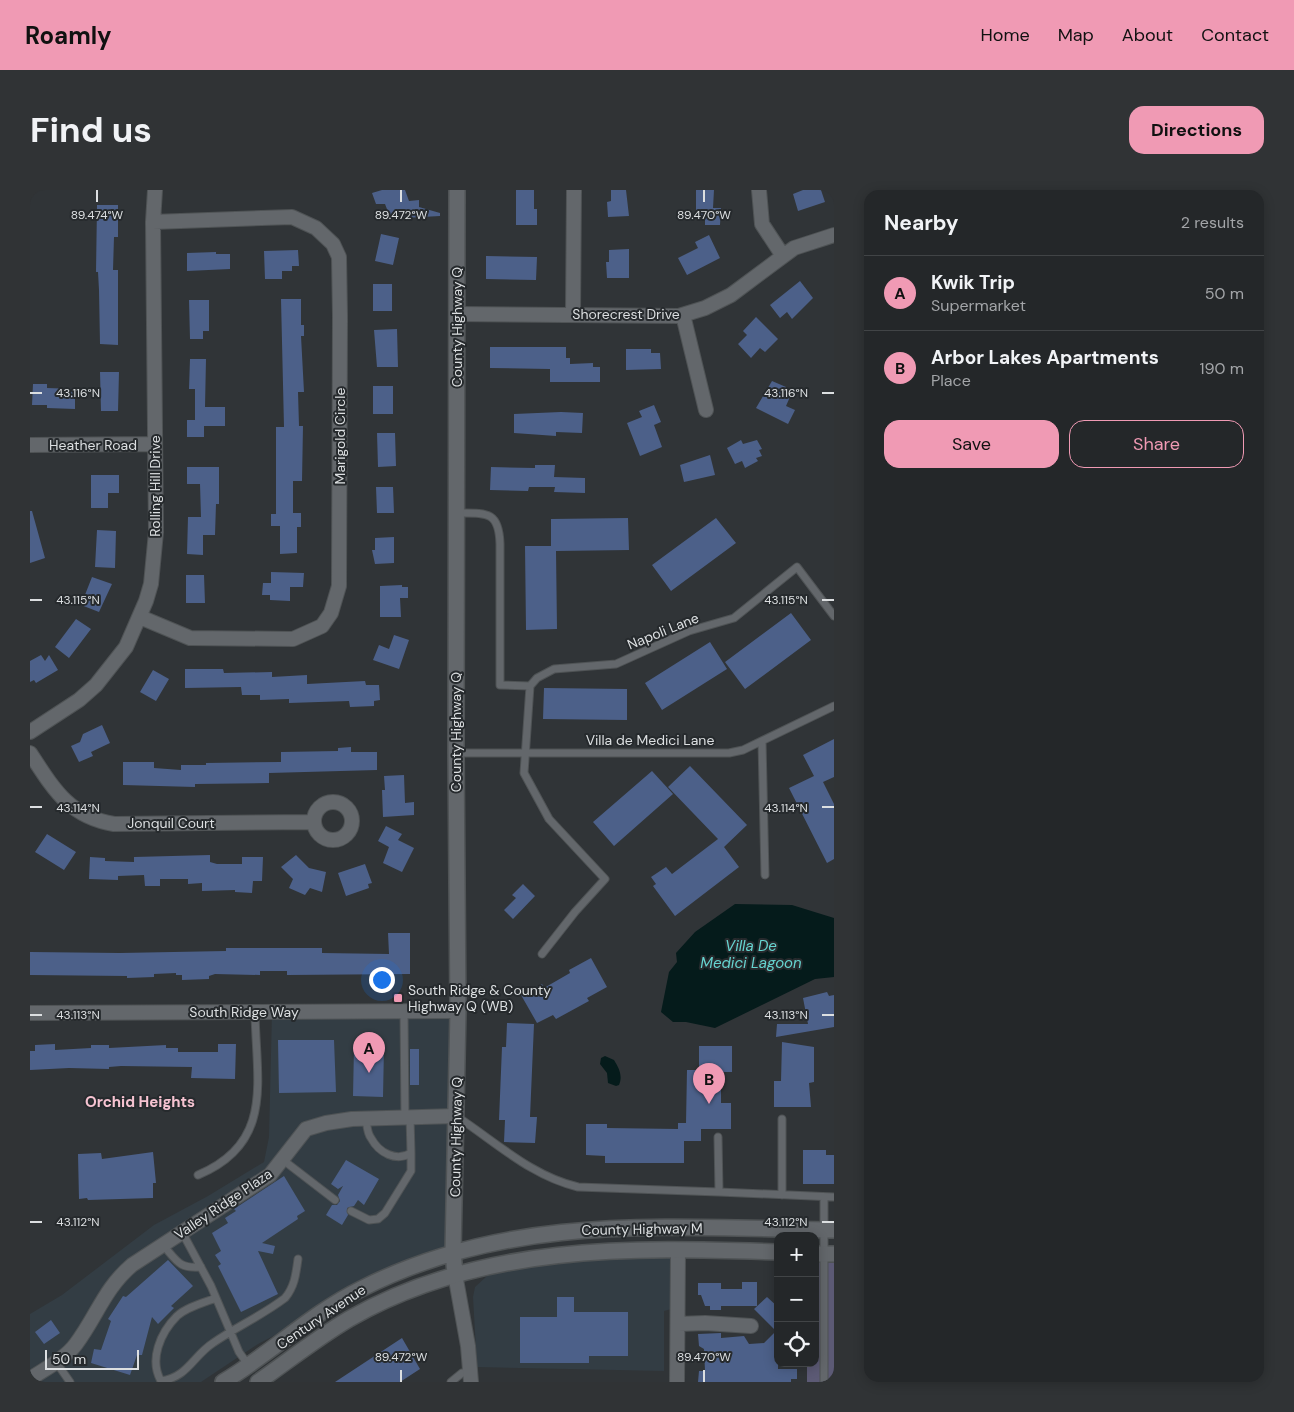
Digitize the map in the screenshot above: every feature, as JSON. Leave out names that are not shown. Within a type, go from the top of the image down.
[{"type":"main road","name":"County Highway Q","points":[[455,1274],[453,1252],[458,1011],[456,753],[457,190]]},
{"type":"main road","name":"County Highway M","points":[[453,1252],[505,1239],[573,1230],[672,1227],[829,1230]]},
{"type":"main road","name":"Century Avenue","points":[[224,1382],[250,1366],[359,1289],[453,1252]]},
{"type":"main road","name":"County Highway M","points":[[455,1274],[523,1259],[562,1254],[774,1252]]},
{"type":"main road","name":"Century Avenue","points":[[258,1382],[349,1319],[429,1282],[455,1274]]},
{"type":"street","name":"Rolling Hill Drive","points":[[30,732],[79,700],[96,685],[126,647],[140,617],[154,571],[155,444],[152,222],[155,190]]},
{"type":"street","points":[[573,314],[574,190]]},
{"type":"street","points":[[759,190],[762,224],[783,256]]},
{"type":"street","name":"Marigold Circle","points":[[140,617],[190,638],[293,639],[322,626],[331,613],[339,586],[339,257],[333,244],[316,228],[292,217],[152,222]]},
{"type":"street","name":"Shorecrest Drive","points":[[457,314],[683,315],[705,308],[731,294],[794,248],[834,235]]},
{"type":"street","points":[[683,315],[706,410]]},
{"type":"street","name":"Heather Road","points":[[30,445],[155,444]]},
{"type":"street","name":"Jonquil Court","points":[[30,753],[55,791],[80,813],[98,821],[114,824],[314,822]]},
{"type":"street","name":"South Ridge Way","points":[[30,1013],[458,1011]]},
{"type":"street","name":"Valley Ridge Plaza","points":[[30,1379],[56,1362],[75,1346],[90,1325],[108,1289],[118,1276],[270,1175],[306,1129],[332,1122],[366,1119],[456,1116]]},
{"type":"street","points":[[677,1382],[679,1324],[678,1252]]},
{"type":"street","points":[[455,1274],[467,1336],[470,1377]]},
{"type":"street","points":[[679,1324],[705,1323],[751,1326]]},
{"type":"lane","points":[[457,512],[481,512],[496,520],[500,529],[500,685],[530,686],[524,773],[549,820],[606,879],[575,912],[542,954]]},
{"type":"lane","name":"Napoli Lane","points":[[530,686],[545,672],[616,664],[688,631],[734,618],[797,567],[834,616]]},
{"type":"lane","name":"Villa de Medici Lane","points":[[456,753],[729,752],[743,750],[834,706]]},
{"type":"lane","points":[[762,741],[765,876]]},
{"type":"lane","points":[[198,1175],[228,1158],[242,1144],[256,1115],[255,1012]]},
{"type":"lane","points":[[351,1211],[369,1220],[378,1219],[385,1214],[411,1171],[404,1012]]},
{"type":"lane","points":[[456,1116],[531,1169],[578,1187],[834,1197]]},
{"type":"lane","points":[[366,1119],[371,1139],[387,1155],[400,1158],[411,1153]]},
{"type":"lane","points":[[782,1119],[782,1195]]},
{"type":"lane","points":[[718,1137],[719,1192]]},
{"type":"lane","points":[[283,1160],[335,1200]]},
{"type":"lane","points":[[824,1197],[829,1230],[825,1254],[824,1382]]},
{"type":"lane","points":[[182,1232],[216,1298],[239,1352],[250,1366]]},
{"type":"lane","points":[[163,1245],[180,1265],[186,1269],[201,1267]]},
{"type":"lane","points":[[216,1298],[194,1306],[176,1316],[156,1352],[154,1362],[161,1381],[171,1379],[184,1370],[210,1344],[285,1298],[291,1291],[298,1259]]},
{"type":"lane","points":[[56,1362],[70,1382]]},
{"type":"lane","points":[[451,1382],[462,1373],[470,1377]]},
{"type":"shaded area","points":[[458,1011],[453,1252],[337,1303],[258,1344],[201,1382],[30,1382],[30,1314],[62,1295],[154,1225],[208,1196],[264,1162],[269,1137],[272,1012]]},
{"type":"shaded area","points":[[678,1252],[679,1307],[664,1311],[664,1371],[477,1367],[473,1297],[475,1287],[487,1276],[502,1271],[549,1264]]},
{"type":"shaded area","points":[[819,1254],[834,1254],[834,1382],[807,1382],[807,1367],[819,1367]]},
{"type":"water","name":"Villa De Medici Lagoon","points":[[735,904],[792,905],[834,918],[834,977],[815,979],[715,1028],[686,1022],[673,1022],[661,1012],[669,972],[677,962],[676,953],[695,932]]},
{"type":"water","points":[[605,1056],[614,1060],[620,1072],[619,1085],[616,1086],[608,1083],[607,1073],[600,1064],[601,1058]]},
{"type":"building","points":[[382,190],[405,190],[409,201],[419,200],[419,207],[440,213],[440,216],[404,218],[403,213],[390,217],[385,204],[376,204],[372,193]]},
{"type":"building","points":[[516,190],[534,190],[534,209],[537,209],[537,225],[516,225]]},
{"type":"building","points":[[611,190],[626,190],[629,216],[608,217],[607,202],[611,201]]},
{"type":"building","points":[[696,190],[714,190],[713,208],[721,208],[720,225],[705,225],[705,218],[696,218]]},
{"type":"building","points":[[803,190],[821,190],[825,202],[798,211],[793,194]]},
{"type":"building","points":[[97,205],[118,205],[118,237],[114,237],[113,270],[118,270],[118,345],[100,344],[98,272],[96,272]]},
{"type":"building","points":[[381,234],[399,238],[393,265],[375,261]]},
{"type":"building","points":[[709,235],[720,258],[687,275],[678,258],[698,248],[695,242]]},
{"type":"building","points":[[629,249],[629,278],[607,278],[606,262],[609,262],[609,250]]},
{"type":"building","points":[[298,250],[299,266],[292,266],[292,271],[282,271],[282,279],[265,279],[264,251]]},
{"type":"building","points":[[216,252],[216,254],[230,254],[230,269],[187,271],[187,253]]},
{"type":"building","points":[[486,256],[537,257],[536,280],[486,279]]},
{"type":"building","points":[[800,281],[813,298],[792,319],[787,312],[780,318],[770,305]]},
{"type":"building","points":[[373,284],[392,284],[392,311],[373,311]]},
{"type":"building","points":[[281,299],[301,299],[301,325],[304,325],[304,336],[301,336],[304,392],[298,392],[299,426],[303,426],[302,481],[293,481],[293,513],[301,513],[301,527],[297,527],[297,553],[280,554],[280,526],[271,526],[271,514],[276,514],[276,427],[284,427]]},
{"type":"building","points":[[189,300],[209,300],[209,331],[203,331],[203,339],[190,339]]},
{"type":"building","points":[[756,317],[778,339],[765,352],[760,348],[751,358],[738,344],[747,335],[743,331]]},
{"type":"building","points":[[397,329],[398,367],[377,367],[374,330]]},
{"type":"building","points":[[490,347],[566,347],[566,358],[570,358],[570,364],[593,363],[593,367],[600,367],[600,382],[550,382],[550,369],[490,368]]},
{"type":"building","points":[[626,349],[651,349],[651,353],[660,353],[661,369],[626,370]]},
{"type":"building","points":[[190,359],[206,359],[205,407],[225,407],[225,426],[204,426],[204,437],[187,437],[187,420],[195,420],[195,389],[189,389]]},
{"type":"building","points":[[100,372],[119,372],[118,411],[101,411]]},
{"type":"building","points":[[772,381],[793,390],[786,406],[795,410],[788,424],[756,408]]},
{"type":"building","points":[[33,384],[47,384],[47,388],[75,389],[75,409],[47,408],[47,405],[32,405]]},
{"type":"building","points":[[373,386],[393,386],[393,414],[373,414]]},
{"type":"building","points":[[654,405],[661,422],[654,425],[662,447],[640,456],[627,423],[642,417],[639,411]]},
{"type":"building","points":[[583,413],[582,433],[556,432],[556,436],[514,433],[514,414]]},
{"type":"building","points":[[377,433],[395,433],[396,466],[378,467]]},
{"type":"building","points":[[741,440],[743,444],[757,440],[762,449],[759,450],[762,456],[756,458],[758,461],[745,468],[742,461],[735,464],[727,448]]},
{"type":"building","points":[[710,455],[715,475],[684,482],[680,465]]},
{"type":"building","points":[[535,465],[555,465],[554,477],[585,478],[585,493],[554,492],[555,487],[529,487],[528,491],[490,490],[491,467],[535,468]]},
{"type":"building","points":[[187,467],[219,467],[219,504],[216,504],[215,535],[203,535],[203,555],[187,554],[188,517],[201,517],[200,484],[187,484]]},
{"type":"building","points":[[91,475],[119,475],[119,493],[108,493],[108,508],[91,508]]},
{"type":"building","points":[[376,487],[393,487],[394,513],[377,513]]},
{"type":"building","points":[[30,511],[32,511],[45,558],[30,563]]},
{"type":"building","points":[[628,518],[629,550],[556,551],[557,629],[526,630],[525,546],[551,546],[551,519]]},
{"type":"building","points":[[716,518],[736,543],[671,591],[652,565]]},
{"type":"building","points":[[97,530],[116,531],[115,568],[95,567]]},
{"type":"building","points":[[394,537],[394,563],[375,564],[372,550],[375,550],[375,538]]},
{"type":"building","points":[[271,572],[304,573],[303,587],[290,587],[290,601],[270,600],[270,595],[262,595],[263,583],[271,583]]},
{"type":"building","points":[[186,575],[204,575],[205,603],[186,603]]},
{"type":"building","points":[[92,577],[112,584],[99,612],[81,605]]},
{"type":"building","points":[[402,585],[402,587],[408,587],[408,598],[400,598],[401,617],[380,617],[380,586]]},
{"type":"building","points":[[791,613],[811,640],[745,689],[725,662]]},
{"type":"building","points":[[76,619],[91,629],[69,658],[55,647]]},
{"type":"building","points":[[394,635],[409,640],[399,669],[373,660],[379,645],[389,649]]},
{"type":"building","points":[[710,642],[727,669],[662,710],[645,683]]},
{"type":"building","points":[[41,655],[45,661],[49,655],[58,670],[36,683],[34,680],[30,682],[30,661]]},
{"type":"building","points":[[185,669],[223,669],[224,673],[272,672],[272,677],[307,675],[307,684],[365,681],[366,685],[379,685],[380,700],[374,701],[374,706],[350,707],[349,701],[289,703],[289,699],[260,700],[260,695],[242,695],[241,687],[185,688]]},
{"type":"building","points":[[153,670],[169,679],[156,701],[140,692]]},
{"type":"building","points":[[544,688],[627,689],[627,720],[543,719]]},
{"type":"building","points":[[102,725],[110,743],[91,752],[93,756],[79,762],[71,746],[80,742],[83,734]]},
{"type":"building","points":[[834,739],[834,777],[823,782],[834,804],[834,859],[827,863],[789,788],[814,776],[803,755]]},
{"type":"building","points":[[351,747],[351,752],[377,752],[377,770],[269,773],[269,783],[195,784],[195,787],[123,785],[123,762],[154,762],[154,768],[181,770],[181,765],[206,765],[206,763],[281,762],[281,752],[338,751],[338,748]]},
{"type":"building","points":[[690,766],[747,825],[724,847],[739,867],[675,916],[653,886],[656,884],[651,877],[666,867],[672,874],[718,839],[668,787]]},
{"type":"building","points":[[652,771],[673,794],[614,846],[593,822]]},
{"type":"building","points":[[404,775],[405,803],[414,802],[414,815],[383,817],[382,790],[385,790],[384,776]]},
{"type":"building","points":[[386,826],[402,834],[398,840],[414,848],[402,872],[383,863],[389,847],[378,841]]},
{"type":"building","points":[[47,834],[76,852],[64,870],[35,852]]},
{"type":"building","points":[[210,855],[210,862],[217,864],[242,864],[242,857],[263,857],[262,881],[253,881],[252,893],[235,892],[235,890],[202,891],[202,883],[188,884],[188,879],[160,879],[160,886],[145,886],[144,875],[118,876],[118,880],[89,879],[90,857],[105,858],[105,861],[134,862],[134,857]]},
{"type":"building","points":[[296,855],[309,868],[326,872],[322,892],[310,888],[305,895],[289,888],[293,879],[281,867]]},
{"type":"building","points":[[365,864],[372,883],[368,884],[369,888],[346,896],[338,873]]},
{"type":"building","points":[[523,884],[535,896],[513,919],[504,910],[516,898],[512,895]]},
{"type":"building","points":[[388,933],[410,933],[410,974],[287,975],[287,971],[260,971],[260,975],[215,974],[209,976],[209,979],[182,980],[182,975],[176,975],[176,973],[154,974],[154,977],[127,978],[127,976],[30,975],[30,952],[120,953],[226,951],[226,948],[322,948],[322,953],[389,954]]},
{"type":"building","points":[[591,958],[607,987],[587,998],[589,1001],[556,1019],[553,1015],[537,1023],[521,995],[542,984],[544,988],[570,973],[569,970]]},
{"type":"building","points":[[827,992],[829,996],[834,995],[834,1027],[776,1037],[777,1024],[808,1024],[803,998]]},
{"type":"building","points":[[507,1023],[534,1024],[530,1117],[537,1117],[535,1143],[504,1142],[505,1120],[499,1120],[502,1047],[506,1047]]},
{"type":"building","points":[[278,1040],[334,1040],[336,1092],[279,1093]]},
{"type":"building","points":[[782,1042],[814,1047],[814,1082],[809,1083],[811,1107],[774,1107],[774,1081],[781,1081]]},
{"type":"building","points":[[55,1044],[55,1050],[91,1048],[91,1045],[109,1045],[109,1048],[166,1045],[166,1048],[178,1048],[178,1052],[218,1052],[218,1044],[236,1044],[235,1079],[191,1078],[192,1067],[121,1066],[109,1067],[109,1069],[69,1068],[30,1070],[30,1051],[35,1051],[35,1045]]},
{"type":"building","points":[[699,1046],[732,1046],[732,1072],[721,1072],[721,1103],[731,1103],[731,1129],[701,1129],[701,1141],[684,1141],[684,1163],[605,1163],[605,1156],[586,1155],[586,1124],[607,1124],[607,1128],[678,1129],[678,1123],[686,1123],[687,1070],[699,1070]]},
{"type":"building","points":[[354,1047],[384,1047],[383,1097],[353,1096]]},
{"type":"building","points":[[410,1049],[419,1049],[419,1085],[410,1085]]},
{"type":"building","points":[[803,1150],[826,1150],[826,1155],[834,1155],[834,1184],[803,1184]]},
{"type":"building","points":[[153,1152],[156,1183],[153,1183],[153,1198],[79,1199],[78,1154],[101,1153],[102,1159]]},
{"type":"building","points":[[346,1160],[379,1179],[364,1205],[358,1200],[354,1206],[347,1208],[348,1215],[342,1225],[326,1215],[332,1205],[337,1205],[340,1201],[338,1195],[343,1186],[338,1189],[331,1184]]},
{"type":"building","points":[[284,1176],[305,1211],[297,1216],[298,1219],[262,1243],[275,1246],[273,1254],[258,1251],[278,1294],[241,1312],[218,1266],[221,1264],[215,1255],[221,1251],[212,1233],[228,1223],[225,1218],[236,1211],[234,1209]]},
{"type":"building","points":[[168,1260],[193,1286],[171,1306],[174,1308],[158,1324],[152,1317],[142,1355],[137,1355],[130,1375],[91,1363],[94,1349],[101,1350],[111,1321],[108,1319],[123,1296],[126,1297]]},
{"type":"building","points":[[742,1282],[757,1282],[757,1306],[721,1306],[721,1310],[710,1310],[710,1306],[705,1306],[701,1295],[698,1295],[698,1283],[721,1283],[721,1289],[742,1289]]},
{"type":"building","points":[[557,1297],[574,1297],[574,1312],[628,1312],[628,1356],[589,1356],[589,1363],[520,1363],[520,1317],[557,1317]]},
{"type":"building","points":[[767,1297],[774,1303],[774,1329],[754,1309]]},
{"type":"building","points":[[51,1320],[60,1333],[44,1344],[35,1332]]},
{"type":"building","points":[[721,1333],[721,1338],[744,1336],[749,1344],[764,1343],[774,1333],[774,1367],[778,1367],[778,1369],[797,1369],[797,1379],[791,1379],[791,1382],[698,1382],[699,1371],[705,1371],[704,1349],[699,1346],[698,1334]]},
{"type":"building","points":[[402,1338],[420,1369],[400,1382],[335,1382]]},
{"type":"place","name":"South Ridge & County Highway Q (WB)","points":[[398,998]]},
{"type":"place","name":"Kwik Trip","points":[[369,1073]]},
{"type":"place","name":"Arbor Lakes Apartments","points":[[709,1104]]},
{"type":"district","name":"Orchid Heights","points":[[140,1102]]}]
